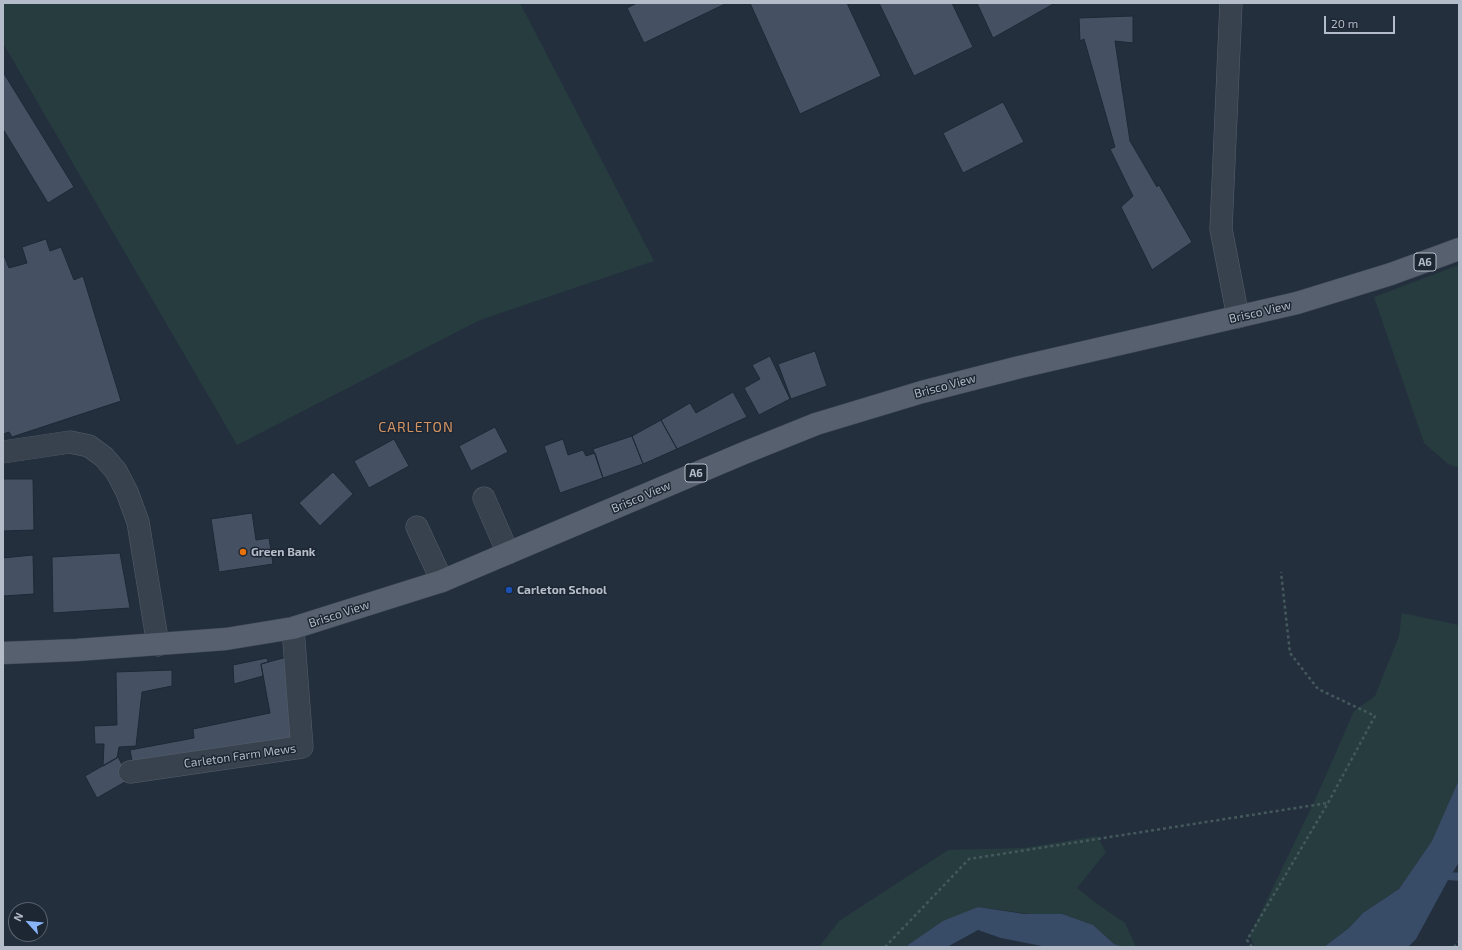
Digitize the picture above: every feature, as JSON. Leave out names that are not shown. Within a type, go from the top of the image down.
[{"type":"main road","name":"Brisco View","points":[[3,653],[158,645],[226,639],[293,628],[442,581],[736,456],[816,424],[922,392],[1020,367],[1297,304],[1391,274],[1459,249]]},
{"type":"street","points":[[1231,3],[1221,229],[1238,317]]},
{"type":"street","points":[[3,452],[70,442],[90,446],[104,457],[116,471],[127,492],[138,522],[158,645]]},
{"type":"street","points":[[484,498],[508,553]]},
{"type":"street","points":[[417,527],[442,581]]},
{"type":"street","name":"Carleton Farm Mews","points":[[130,772],[302,747],[293,628]]},
{"type":"path","points":[[1252,947],[1247,940],[1328,803],[1375,716],[1318,689],[1290,653],[1281,572]]},
{"type":"path","points":[[885,947],[969,859],[1328,803]]},
{"type":"path","points":[[1454,947],[1459,941]]},
{"type":"green space","points":[[3,3],[520,3],[654,261],[480,320],[237,445],[3,43]]},
{"type":"green space","points":[[1459,265],[1459,468],[1448,464],[1424,443],[1374,297]]},
{"type":"green space","points":[[1402,613],[1459,625],[1458,782],[1432,841],[1399,889],[1363,913],[1349,928],[1324,947],[1254,947],[1250,935],[1315,800],[1354,711],[1375,696],[1399,636]]},
{"type":"green space","points":[[1097,836],[1106,852],[1077,888],[1125,923],[1136,947],[1123,947],[1114,944],[1093,925],[1062,914],[1031,914],[978,907],[937,926],[907,947],[819,947],[839,921],[948,850],[1024,848]]},
{"type":"water","points":[[1459,774],[1459,862],[1450,877],[1459,876],[1459,881],[1448,880],[1416,939],[1408,947],[1324,947],[1349,928],[1363,913],[1399,889],[1432,841],[1458,782]]},
{"type":"water","points":[[978,907],[1024,914],[1062,914],[1093,925],[1114,944],[1123,947],[1047,947],[1001,938],[978,930],[947,947],[907,947],[943,921]]},
{"type":"building","points":[[637,3],[727,3],[644,43],[627,8]]},
{"type":"building","points":[[750,3],[847,3],[881,76],[800,114]]},
{"type":"building","points":[[879,3],[952,3],[973,47],[914,76]]},
{"type":"building","points":[[977,3],[1055,3],[993,38]]},
{"type":"building","points":[[1133,16],[1133,43],[1115,41],[1130,141],[1157,187],[1159,185],[1192,242],[1152,270],[1121,207],[1133,196],[1110,149],[1115,147],[1084,39],[1080,41],[1079,18]]},
{"type":"building","points":[[3,72],[74,187],[48,203],[3,129]]},
{"type":"building","points":[[1003,102],[1024,142],[963,173],[943,133]]},
{"type":"building","points":[[46,239],[50,251],[61,247],[74,280],[83,276],[121,401],[12,437],[9,432],[3,434],[3,253],[9,268],[27,263],[22,247]]},
{"type":"building","points":[[815,351],[827,386],[791,399],[778,364]]},
{"type":"building","points":[[770,356],[790,399],[759,415],[744,388],[760,379],[752,365]]},
{"type":"building","points":[[733,392],[747,417],[677,449],[661,420],[690,403],[696,413]]},
{"type":"building","points":[[661,420],[677,449],[643,464],[632,436]]},
{"type":"building","points":[[495,427],[508,452],[471,471],[459,446]]},
{"type":"building","points":[[632,436],[643,464],[603,478],[593,449]]},
{"type":"building","points":[[394,439],[409,466],[369,488],[354,461]]},
{"type":"building","points":[[563,439],[568,455],[583,450],[586,456],[595,453],[603,478],[560,493],[544,446]]},
{"type":"building","points":[[333,472],[353,494],[320,526],[299,503]]},
{"type":"building","points":[[3,479],[33,479],[34,530],[3,531]]},
{"type":"building","name":"Green Bank","points":[[252,513],[256,540],[269,538],[273,564],[219,572],[211,519]]},
{"type":"building","points":[[120,553],[130,608],[53,613],[52,557]]},
{"type":"building","points":[[33,555],[34,594],[3,596],[3,558]]},
{"type":"building","points":[[287,657],[297,737],[135,776],[130,750],[194,738],[193,729],[270,713],[261,664]]},
{"type":"building","points":[[267,658],[268,662],[261,664],[263,676],[234,684],[233,665]]},
{"type":"building","points":[[172,670],[172,686],[142,692],[136,746],[119,747],[117,758],[103,766],[104,744],[95,744],[94,726],[117,725],[116,672]]},
{"type":"building","points":[[118,757],[130,779],[97,798],[85,776]]},
{"type":"waterway","points":[[1443,876],[1459,876]]},
{"type":"place","name":"Green Bank","points":[[243,552]]},
{"type":"place","name":"Carleton School","points":[[509,590]]},
{"type":"district","name":"CARLETON","points":[[416,427]]}]
